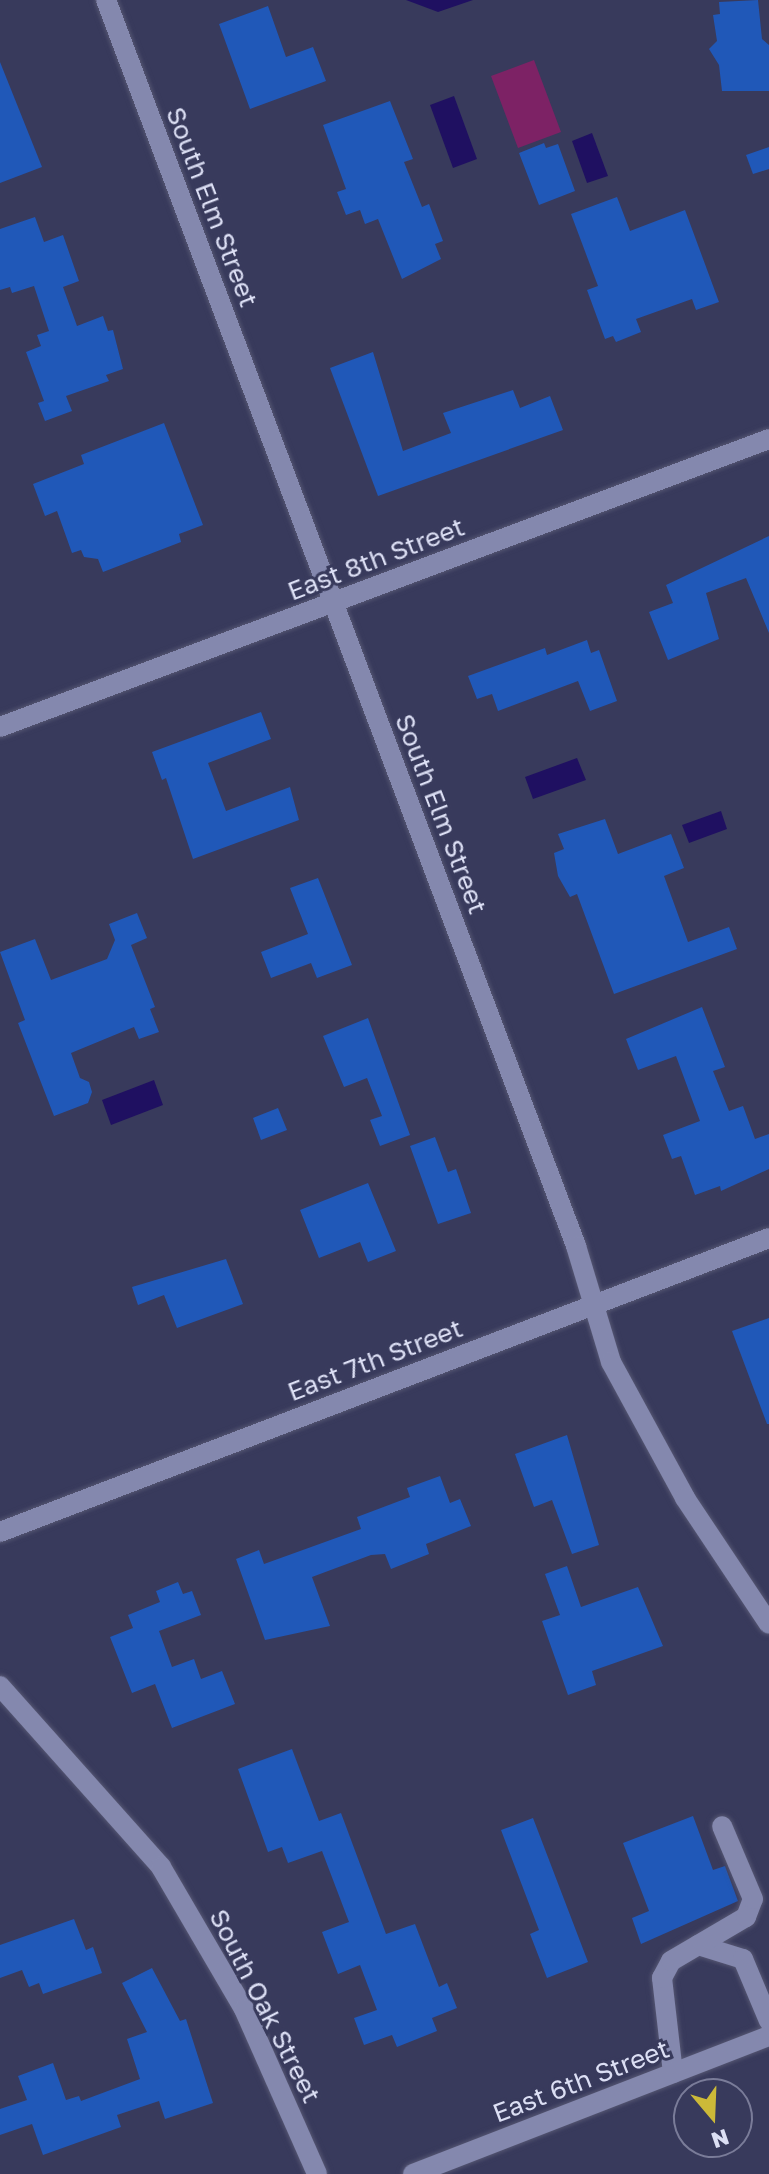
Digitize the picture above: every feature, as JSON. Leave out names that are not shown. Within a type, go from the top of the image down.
[{"type":"street","name":"South Elm Street","points":[[106,0],[594,1304],[611,1362],[692,1510],[769,1624]]},
{"type":"street","name":"East 8th Street","points":[[0,727],[769,439]]},
{"type":"street","name":"East 7th Street","points":[[0,1532],[769,1238]]},
{"type":"street","name":"South Oak Street","points":[[0,1686],[169,1879],[244,2009],[317,2174]]},
{"type":"street","points":[[673,2073],[662,1978],[671,1961],[746,1917],[753,1899],[722,1826]]},
{"type":"street","points":[[698,1945],[743,1959],[769,2021]]},
{"type":"street","name":"East 6th Street","points":[[413,2174],[769,2036]]},
{"type":"shaded area","points":[[406,0],[473,0],[438,12]]},
{"type":"shaded area","points":[[534,60],[561,132],[518,148],[491,76]]},
{"type":"shaded area","points":[[454,96],[477,159],[453,168],[430,105]]},
{"type":"shaded area","points":[[592,133],[608,176],[587,183],[572,141]]},
{"type":"shaded area","points":[[577,758],[586,780],[533,799],[525,777]]},
{"type":"shaded area","points":[[721,811],[727,829],[689,843],[682,825]]},
{"type":"shaded area","points":[[154,1080],[163,1105],[111,1125],[102,1100]]},
{"type":"building","points":[[758,0],[762,39],[769,45],[769,91],[722,91],[719,65],[709,49],[717,41],[713,15],[720,14],[719,2]]},
{"type":"building","points":[[268,6],[286,57],[313,47],[326,81],[250,109],[219,24]]},
{"type":"building","points":[[0,62],[42,167],[0,183]]},
{"type":"building","points":[[390,101],[413,159],[404,162],[422,207],[429,204],[443,241],[435,244],[441,259],[402,279],[378,219],[365,224],[360,210],[346,215],[337,192],[346,189],[323,125]]},
{"type":"building","points":[[544,143],[546,148],[558,144],[575,191],[539,205],[519,153]]},
{"type":"building","points":[[769,147],[769,169],[753,174],[746,155]]},
{"type":"building","points":[[617,197],[630,231],[685,210],[719,302],[696,310],[692,299],[636,319],[641,332],[616,342],[613,336],[605,339],[587,290],[598,286],[571,214]]},
{"type":"building","points":[[35,217],[44,242],[63,235],[79,281],[63,287],[77,326],[103,316],[108,331],[113,330],[123,369],[106,375],[109,381],[66,396],[72,411],[45,421],[38,403],[44,401],[26,352],[41,346],[37,335],[49,331],[34,286],[12,293],[10,287],[0,290],[0,229]]},
{"type":"building","points":[[373,352],[403,451],[451,433],[443,413],[513,390],[520,408],[550,396],[563,430],[378,496],[330,368]]},
{"type":"building","points":[[164,423],[203,525],[179,534],[181,542],[103,572],[98,559],[84,557],[81,550],[72,553],[57,511],[45,516],[33,484],[84,464],[81,455]]},
{"type":"building","points":[[769,536],[769,633],[746,578],[706,593],[719,639],[668,660],[649,612],[673,603],[666,585]]},
{"type":"building","points":[[587,640],[591,653],[599,650],[617,701],[590,711],[578,681],[498,711],[492,694],[477,699],[468,676],[545,648],[547,655]]},
{"type":"building","points":[[261,712],[271,739],[208,763],[226,811],[290,787],[299,820],[193,859],[166,778],[162,780],[152,752]]},
{"type":"building","points":[[605,819],[618,854],[671,834],[684,868],[664,876],[688,942],[729,927],[737,949],[614,994],[577,894],[570,897],[558,876],[554,853],[564,849],[558,834]]},
{"type":"building","points":[[318,878],[352,965],[317,978],[311,963],[271,978],[261,952],[308,934],[290,888]]},
{"type":"building","points":[[137,913],[147,938],[131,945],[155,1007],[150,1009],[159,1032],[139,1039],[134,1027],[71,1053],[80,1078],[89,1082],[92,1092],[88,1103],[54,1116],[18,1023],[25,1020],[0,952],[35,939],[51,980],[107,959],[115,940],[109,924]]},
{"type":"building","points":[[702,1007],[725,1067],[713,1071],[729,1111],[743,1106],[755,1139],[769,1134],[769,1169],[721,1191],[720,1186],[695,1195],[681,1156],[672,1159],[663,1135],[700,1121],[676,1056],[638,1070],[626,1039]]},
{"type":"building","points":[[368,1018],[410,1135],[380,1146],[370,1120],[382,1116],[367,1078],[344,1087],[323,1036]]},
{"type":"building","points":[[278,1108],[287,1130],[261,1140],[253,1118]]},
{"type":"building","points":[[435,1137],[448,1172],[456,1169],[471,1213],[438,1224],[410,1146]]},
{"type":"building","points":[[368,1183],[396,1251],[368,1262],[360,1242],[319,1258],[300,1210]]},
{"type":"building","points":[[226,1259],[243,1304],[177,1328],[164,1295],[138,1305],[132,1287]]},
{"type":"building","points":[[769,1318],[769,1424],[767,1424],[732,1331]]},
{"type":"building","points":[[567,1435],[599,1545],[572,1554],[552,1500],[534,1507],[515,1454]]},
{"type":"building","points":[[440,1476],[450,1503],[460,1499],[471,1526],[426,1544],[429,1554],[391,1569],[385,1554],[371,1555],[312,1577],[330,1626],[265,1640],[236,1559],[259,1550],[264,1564],[361,1529],[357,1517],[410,1497],[407,1488]]},
{"type":"building","points":[[567,1566],[581,1607],[638,1587],[663,1646],[592,1671],[596,1685],[568,1695],[542,1621],[560,1615],[545,1574]]},
{"type":"building","points":[[178,1582],[183,1594],[192,1591],[201,1615],[159,1631],[172,1667],[194,1659],[201,1679],[222,1671],[235,1704],[172,1728],[155,1684],[132,1693],[110,1637],[133,1628],[128,1615],[160,1602],[156,1591]]},
{"type":"building","points":[[292,1749],[319,1821],[341,1813],[386,1934],[415,1924],[439,1987],[447,1983],[457,2008],[432,2018],[437,2031],[397,2047],[392,2035],[364,2045],[354,2018],[377,2010],[360,1965],[338,1974],[322,1932],[349,1922],[322,1851],[288,1863],[282,1847],[268,1852],[238,1769]]},
{"type":"building","points":[[693,1816],[713,1870],[725,1866],[738,1901],[641,1944],[632,1918],[649,1911],[623,1843]]},
{"type":"building","points":[[533,1818],[588,1962],[547,1978],[530,1934],[539,1930],[501,1830]]},
{"type":"building","points":[[74,1919],[86,1950],[93,1947],[102,1973],[43,1994],[39,1983],[29,1987],[22,1970],[0,1978],[0,1945]]},
{"type":"building","points":[[152,1968],[180,2021],[186,2019],[213,2103],[165,2119],[159,2101],[117,2115],[121,2127],[43,2155],[32,2124],[0,2135],[0,2109],[27,2100],[18,2076],[53,2063],[66,2100],[79,2096],[81,2101],[140,2079],[127,2039],[147,2032],[122,1983]]}]
